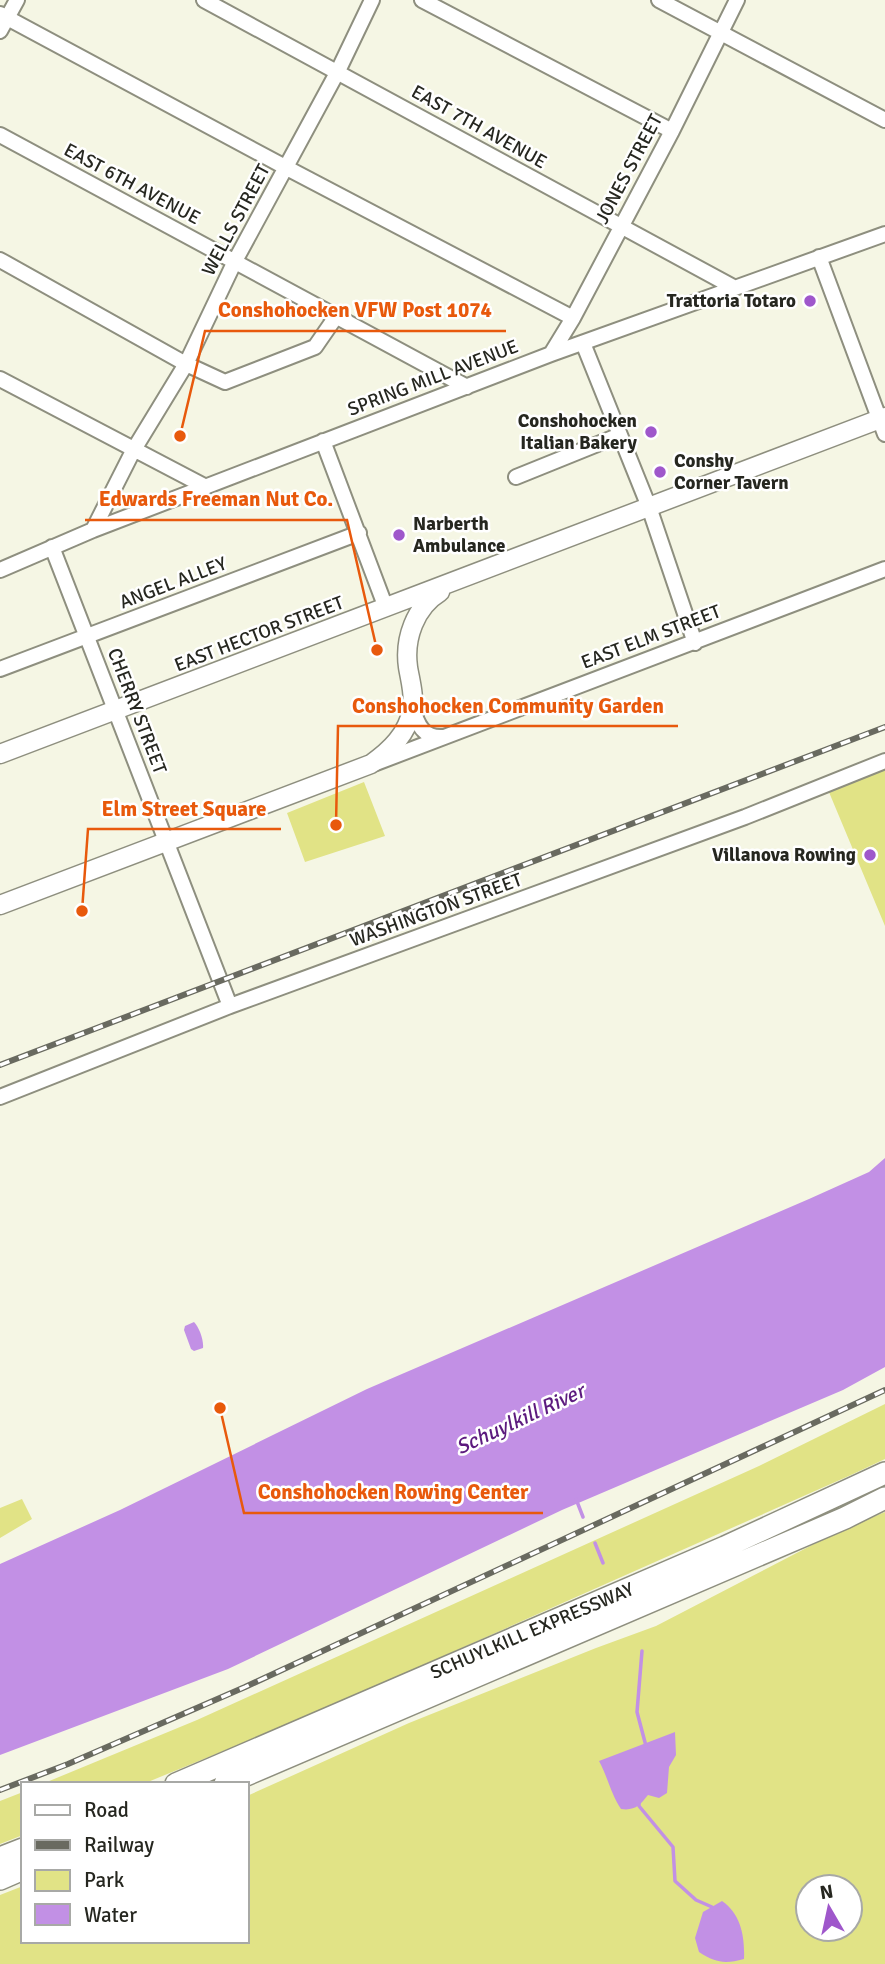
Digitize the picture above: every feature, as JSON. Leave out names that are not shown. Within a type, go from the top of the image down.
[{"type":"highway","name":"SCHUYLKILL EXPRESSWAY","points":[[181,1782],[726,1547],[885,1473]]},
{"type":"highway","name":"SCHUYLKILL EXPRESSWAY","points":[[230,1782],[845,1518],[885,1498]]},
{"type":"highway","points":[[0,1858],[21,1850]]},
{"type":"highway","points":[[0,1879],[21,1870]]},
{"type":"main road","name":"EAST HECTOR STREET","points":[[0,754],[649,507],[883,423]]},
{"type":"main road","points":[[371,764],[395,745],[408,724],[413,708],[407,653],[414,621],[426,602],[471,575]]},
{"type":"main road","points":[[386,608],[403,620],[408,640]]},
{"type":"main road","name":"EAST ELM STREET","points":[[0,905],[371,764]]},
{"type":"street","points":[[0,31],[4,16],[17,0]]},
{"type":"street","name":"EAST 7TH AVENUE","points":[[204,0],[735,288]]},
{"type":"street","name":"WELLS STREET","points":[[93,530],[134,451],[186,364],[235,261],[338,71],[372,0]]},
{"type":"street","points":[[422,0],[672,131]]},
{"type":"street","points":[[659,0],[885,120]]},
{"type":"street","name":"JONES STREET","points":[[551,354],[573,318],[672,131],[737,0]]},
{"type":"street","points":[[4,16],[573,318]]},
{"type":"street","name":"EAST 6TH AVENUE","points":[[0,135],[467,387]]},
{"type":"street","name":"SPRING MILL AVENUE","points":[[0,570],[93,530],[551,354],[885,234]]},
{"type":"street","points":[[819,257],[883,423]]},
{"type":"street","points":[[0,260],[186,364],[225,382],[315,347],[335,318]]},
{"type":"street","points":[[583,343],[649,507],[695,643]]},
{"type":"street","points":[[0,379],[206,487]]},
{"type":"street","points":[[516,477],[620,435]]},
{"type":"street","points":[[323,441],[386,608]]},
{"type":"street","name":"ANGEL ALLEY","points":[[0,669],[359,533]]},
{"type":"street","name":"CHERRY STREET","points":[[52,547],[230,1006]]},
{"type":"street","name":"EAST ELM STREET","points":[[371,764],[885,569]]},
{"type":"street","points":[[413,708],[420,727],[429,736],[454,734]]},
{"type":"street","name":"WASHINGTON STREET","points":[[0,1097],[230,1006],[745,817],[885,761]]},
{"type":"green space","name":"Villanova Rowing","points":[[885,761],[885,926],[826,785]]},
{"type":"green space","points":[[364,782],[385,836],[305,862],[287,813]]},
{"type":"green space","points":[[885,1404],[885,1459],[851,1475],[313,1714],[148,1782],[47,1782],[197,1720],[759,1466]]},
{"type":"green space","points":[[22,1499],[32,1519],[0,1538],[0,1508]]},
{"type":"green space","points":[[885,1512],[885,1964],[0,1964],[0,1895],[21,1887],[21,1943],[248,1943],[248,1796],[409,1723],[656,1626],[841,1530]]},
{"type":"green space","points":[[21,1793],[21,1836],[0,1844],[0,1801]]},
{"type":"water","name":"Schuylkill River","points":[[885,1158],[885,1367],[843,1390],[562,1510],[228,1669],[0,1755],[0,1564],[120,1510],[367,1389],[869,1172]]},
{"type":"water","points":[[194,1322],[201,1334],[203,1348],[194,1351],[184,1330],[185,1326]]},
{"type":"water","points":[[675,1732],[676,1755],[669,1767],[667,1793],[659,1798],[648,1795],[637,1806],[621,1809],[599,1761]]},
{"type":"water","points":[[722,1901],[738,1919],[744,1942],[744,1959],[721,1961],[699,1952],[695,1938],[703,1912]]},
{"type":"waterway","points":[[576,1499],[583,1517]]},
{"type":"waterway","points":[[595,1543],[603,1563]]},
{"type":"waterway","points":[[642,1651],[637,1712],[646,1746]]},
{"type":"waterway","points":[[639,1802],[639,1806],[673,1847],[675,1881],[696,1900],[712,1907],[712,1910]]},
{"type":"railway","points":[[0,1065],[885,727]]},
{"type":"railway","points":[[0,1790],[68,1764],[245,1687],[885,1390]]},
{"type":"place","name":"Trattoria Totaro","points":[[810,301]]},
{"type":"place","name":"Conshohocken Italian Bakery","points":[[651,432]]},
{"type":"place","name":"Conshohocken VFW Post 1074","points":[[180,436]]},
{"type":"place","name":"Conshy Corner Tavern","points":[[660,472]]},
{"type":"place","name":"Narberth Ambulance","points":[[399,535]]},
{"type":"place","name":"Edwards Freeman Nut Co.","points":[[377,650]]},
{"type":"place","name":"Conshohocken Community Garden","points":[[336,825]]},
{"type":"place","name":"Villanova Rowing","points":[[870,855]]},
{"type":"place","name":"Elm Street Square","points":[[82,911]]},
{"type":"place","name":"Conshohocken Rowing Center","points":[[220,1408]]}]
